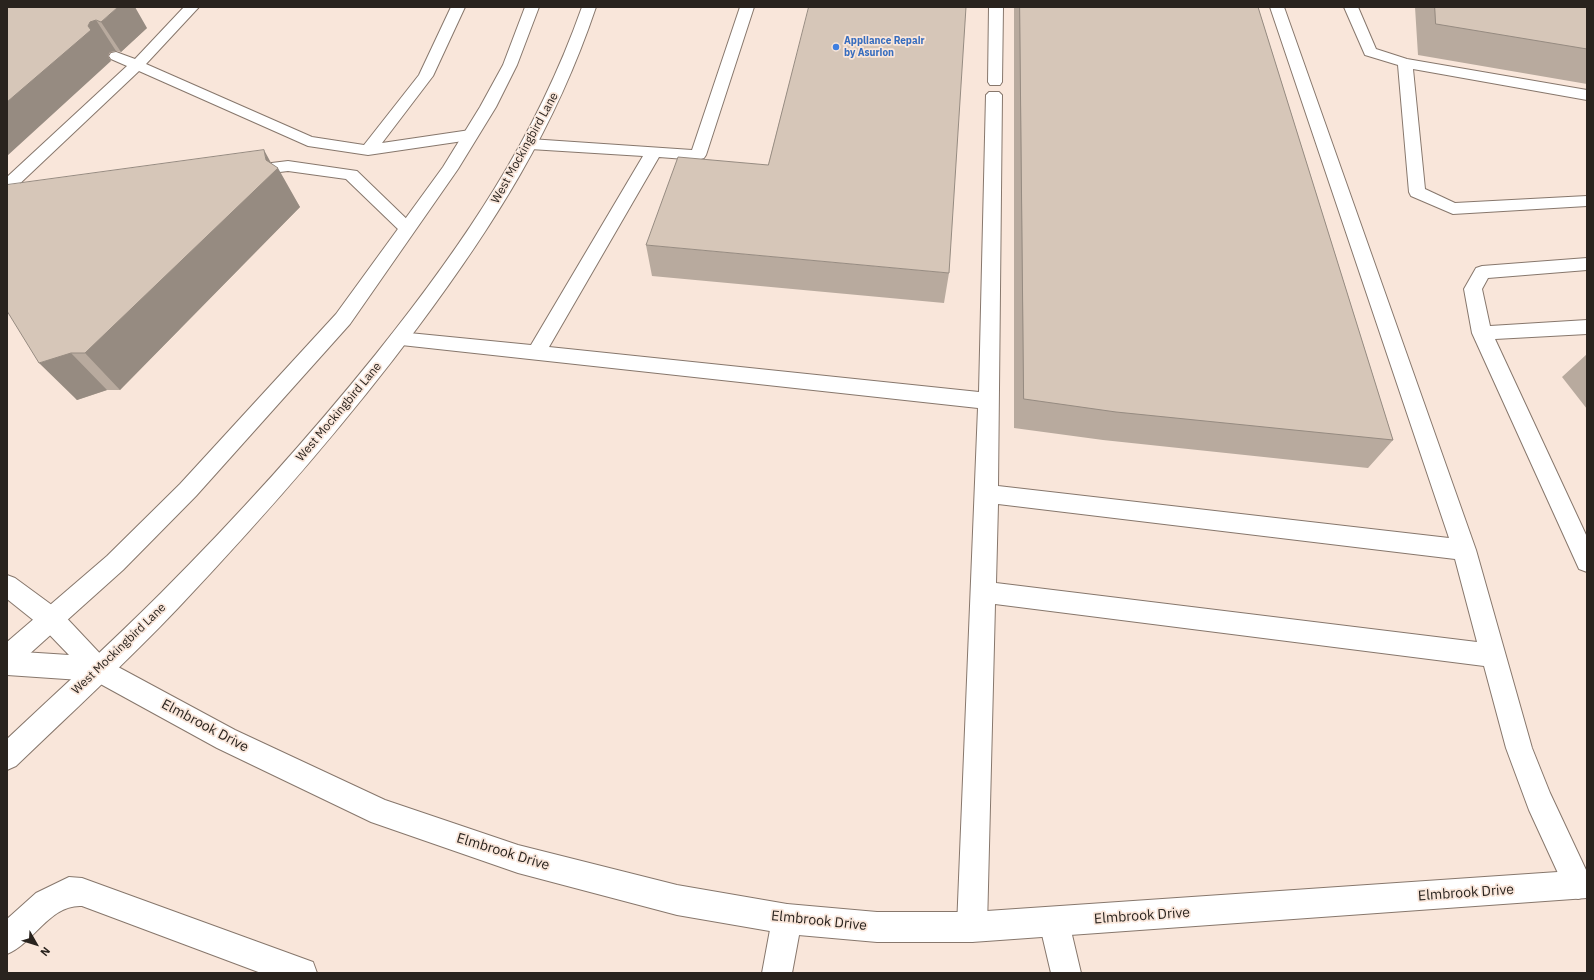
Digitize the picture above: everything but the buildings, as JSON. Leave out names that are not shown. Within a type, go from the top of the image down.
[{"type":"main road","points":[[7,186],[137,65],[192,7]]},
{"type":"main road","points":[[368,150],[426,76],[458,7]]},
{"type":"main road","points":[[7,658],[115,563],[188,490],[343,319],[450,169],[488,107],[510,65],[532,7]]},
{"type":"main road","name":"West Mockingbird Lane","points":[[7,758],[169,601],[302,456],[399,339],[485,222],[530,144],[573,55],[589,7]]},
{"type":"main road","points":[[530,144],[698,156],[747,7]]},
{"type":"main road","points":[[972,927],[988,494],[996,7]]},
{"type":"main road","points":[[1277,7],[1464,550],[1519,748],[1539,800],[1582,884]]},
{"type":"main road","points":[[1351,7],[1370,52],[1405,62],[1587,95]]},
{"type":"main road","points":[[116,56],[308,142],[368,150],[470,135]]},
{"type":"main road","points":[[1405,62],[1417,192],[1453,209],[1516,204],[1587,201]]},
{"type":"main road","points":[[536,353],[654,152]]},
{"type":"main road","points":[[234,173],[288,166],[352,175],[407,228]]},
{"type":"main road","points":[[1587,264],[1482,272],[1473,288],[1482,333],[1587,562]]},
{"type":"main road","points":[[1482,333],[1587,327]]},
{"type":"main road","points":[[399,339],[989,401]]},
{"type":"main road","points":[[988,494],[1464,550]]},
{"type":"main road","name":"Elmbrook Drive","points":[[7,585],[51,619],[98,669],[226,739],[381,812],[525,860],[677,900],[787,919],[877,927],[972,927],[1582,884]]},
{"type":"main road","points":[[984,592],[1494,656]]},
{"type":"main road","name":"Elmbrook Drive","points":[[7,663],[98,669]]},
{"type":"main road","points":[[7,939],[46,904],[69,891],[82,892],[302,973]]},
{"type":"main road","points":[[777,973],[787,919]]},
{"type":"main road","points":[[1054,922],[1066,973]]},
{"type":"place","name":"Appliance Repair by Asurion","points":[[836,47]]}]
